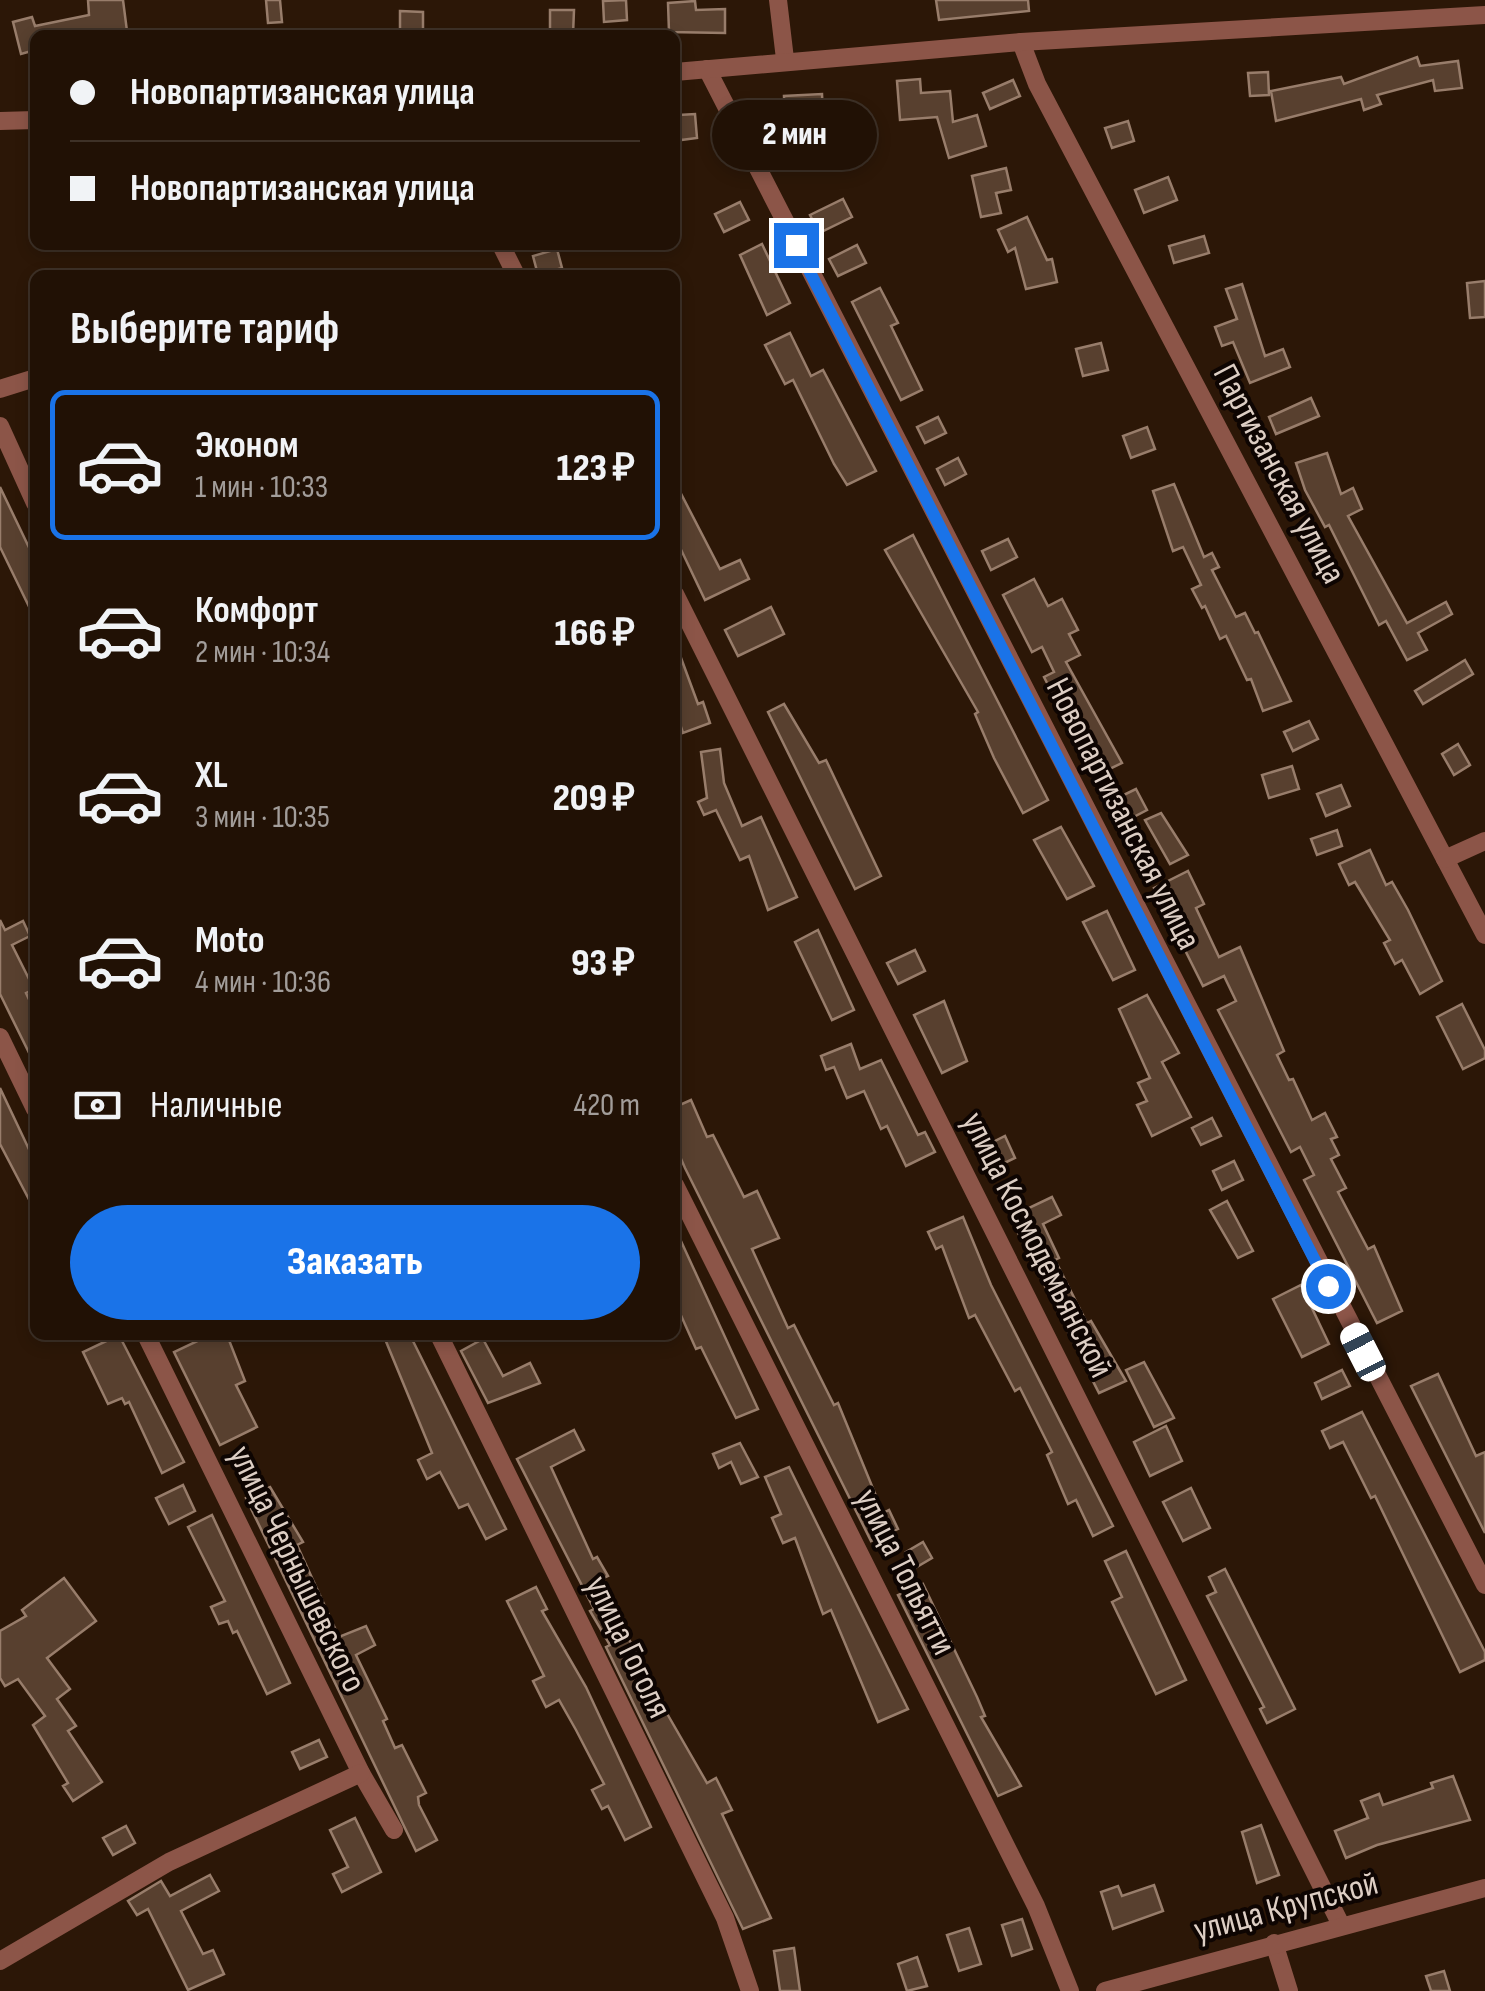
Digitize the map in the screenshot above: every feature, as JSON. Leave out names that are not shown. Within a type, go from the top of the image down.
[{"type":"street","points":[[778,0],[785,59]]},
{"type":"street","points":[[680,72],[785,59],[1021,42],[1485,16]]},
{"type":"street","name":"Партизанская улица","points":[[1021,42],[1036,84],[1485,935]]},
{"type":"street","name":"Новопартизанская улица","points":[[707,70],[1485,1585]]},
{"type":"street","points":[[0,121],[30,120]]},
{"type":"street","points":[[0,389],[30,380]]},
{"type":"street","points":[[0,426],[30,491]]},
{"type":"street","name":"улица Космодемьянской","points":[[680,604],[1341,1925]]},
{"type":"street","points":[[1445,860],[1485,841]]},
{"type":"street","points":[[0,1037],[30,1099]]},
{"type":"street","name":"улица Тольятти","points":[[680,1195],[1036,1906],[1070,1991]]},
{"type":"street","name":"улица Чернышевского","points":[[148,1340],[361,1773],[394,1830]]},
{"type":"street","name":"улица Гоголя","points":[[440,1340],[725,1918],[750,1991]]},
{"type":"street","points":[[0,1961],[170,1862],[361,1773]]},
{"type":"street","name":"улица Крупской","points":[[1105,1991],[1485,1888]]},
{"type":"street","points":[[1274,1943],[1289,1991]]},
{"type":"building","points":[[88,0],[123,0],[127,30],[30,30],[30,51],[21,54],[13,22],[32,17],[35,26],[89,15]]},
{"type":"building","points":[[266,0],[280,0],[282,22],[268,23]]},
{"type":"building","points":[[626,0],[627,20],[604,22],[603,1]]},
{"type":"building","points":[[936,0],[1028,0],[1029,11],[939,20]]},
{"type":"building","points":[[695,1],[696,10],[725,9],[725,33],[669,30],[668,3]]},
{"type":"building","points":[[550,10],[574,10],[573,30],[550,30]]},
{"type":"building","points":[[400,11],[423,12],[423,30],[400,30]]},
{"type":"building","points":[[1417,57],[1420,66],[1458,61],[1462,88],[1435,91],[1433,80],[1377,95],[1381,104],[1364,110],[1361,99],[1276,121],[1271,91],[1341,77],[1344,84]]},
{"type":"building","points":[[1268,72],[1269,95],[1250,96],[1248,73]]},
{"type":"building","points":[[920,79],[921,93],[950,91],[953,122],[977,115],[986,146],[949,158],[937,117],[900,120],[897,81]]},
{"type":"building","points":[[1013,80],[1020,96],[990,109],[983,93]]},
{"type":"building","points":[[822,94],[823,115],[785,118],[784,96]]},
{"type":"building","points":[[695,114],[697,138],[681,140],[680,115]]},
{"type":"building","points":[[1128,121],[1134,141],[1112,148],[1105,128]]},
{"type":"building","points":[[1006,168],[1011,190],[996,193],[1001,213],[981,217],[972,176]]},
{"type":"building","points":[[1168,177],[1177,200],[1144,213],[1135,190]]},
{"type":"building","points":[[843,199],[852,217],[819,233],[810,215]]},
{"type":"building","points":[[740,202],[749,220],[724,232],[715,214]]},
{"type":"building","points":[[1027,217],[1047,260],[1052,259],[1057,282],[1026,289],[1015,248],[1008,252],[998,230]]},
{"type":"building","points":[[1204,236],[1209,253],[1174,263],[1169,246]]},
{"type":"building","points":[[762,244],[790,303],[767,315],[740,255]]},
{"type":"building","points":[[857,245],[866,263],[838,276],[829,259]]},
{"type":"building","points":[[557,250],[562,268],[537,270],[533,256]]},
{"type":"building","points":[[1485,281],[1485,317],[1470,318],[1467,283]]},
{"type":"building","points":[[1242,284],[1265,356],[1283,349],[1290,367],[1250,383],[1233,342],[1222,346],[1215,327],[1237,319],[1226,289]]},
{"type":"building","points":[[880,288],[898,323],[891,326],[922,390],[901,400],[852,302]]},
{"type":"building","points":[[790,333],[811,376],[823,370],[876,471],[847,485],[793,380],[785,384],[765,345]]},
{"type":"building","points":[[1101,343],[1108,370],[1083,376],[1076,349]]},
{"type":"building","points":[[1311,398],[1319,416],[1276,434],[1269,417]]},
{"type":"building","points":[[938,417],[946,433],[925,443],[917,427]]},
{"type":"building","points":[[1147,427],[1155,449],[1131,458],[1123,436]]},
{"type":"building","points":[[1327,453],[1341,494],[1353,488],[1362,509],[1348,516],[1407,623],[1446,602],[1452,614],[1418,633],[1427,650],[1407,660],[1386,621],[1379,625],[1329,525],[1325,527],[1305,490],[1296,463]]},
{"type":"building","points":[[958,458],[966,474],[945,485],[937,469]]},
{"type":"building","points":[[1174,484],[1204,557],[1212,553],[1219,567],[1212,570],[1236,617],[1245,613],[1255,633],[1258,632],[1291,701],[1263,711],[1251,679],[1247,680],[1226,636],[1220,639],[1205,606],[1202,608],[1192,589],[1201,585],[1183,547],[1173,551],[1153,491]]},
{"type":"building","points":[[0,487],[30,550],[30,609],[0,547]]},
{"type":"building","points":[[680,492],[720,569],[740,560],[749,579],[705,600],[680,548]]},
{"type":"building","points":[[913,535],[1048,800],[1023,813],[994,758],[975,714],[978,712],[885,550]]},
{"type":"building","points":[[1008,539],[1017,557],[991,570],[982,551]]},
{"type":"building","points":[[1034,579],[1048,606],[1062,599],[1078,630],[1069,634],[1080,655],[1066,662],[1122,763],[1095,776],[1044,677],[1054,672],[1042,647],[1032,652],[1003,595]]},
{"type":"building","points":[[771,607],[784,634],[738,656],[725,630]]},
{"type":"building","points":[[680,655],[698,704],[703,702],[710,723],[683,733]]},
{"type":"building","points":[[1465,660],[1473,674],[1423,704],[1415,691]]},
{"type":"building","points":[[784,704],[819,763],[826,760],[881,876],[855,889],[768,712]]},
{"type":"building","points":[[1309,721],[1318,739],[1293,751],[1284,732]]},
{"type":"building","points":[[1458,744],[1470,765],[1454,775],[1442,754]]},
{"type":"building","points":[[720,749],[724,783],[742,826],[761,817],[797,897],[768,910],[749,856],[740,860],[716,810],[704,815],[698,802],[707,798],[701,752]]},
{"type":"building","points":[[1292,766],[1299,789],[1269,798],[1262,775]]},
{"type":"building","points":[[1341,785],[1350,806],[1326,816],[1317,794]]},
{"type":"building","points":[[1136,789],[1147,810],[1120,824],[1109,802]]},
{"type":"building","points":[[1161,813],[1188,855],[1170,864],[1145,820]]},
{"type":"building","points":[[1061,827],[1094,886],[1067,899],[1034,840]]},
{"type":"building","points":[[1337,830],[1342,846],[1317,855],[1311,839]]},
{"type":"building","points":[[1370,850],[1386,885],[1392,882],[1408,910],[1442,981],[1420,994],[1402,960],[1395,964],[1384,943],[1390,940],[1355,882],[1349,885],[1339,864]]},
{"type":"building","points":[[1188,871],[1204,904],[1196,908],[1219,957],[1240,947],[1284,1051],[1277,1055],[1289,1080],[1293,1079],[1312,1120],[1325,1113],[1337,1137],[1331,1139],[1339,1155],[1331,1159],[1346,1188],[1338,1192],[1368,1249],[1374,1246],[1402,1311],[1377,1323],[1304,1180],[1314,1175],[1300,1147],[1291,1152],[1218,1010],[1236,1001],[1224,976],[1203,986],[1154,888]]},
{"type":"building","points":[[1107,911],[1135,970],[1113,980],[1083,922]]},
{"type":"building","points":[[0,920],[5,930],[23,921],[30,936],[12,945],[30,981],[30,991],[26,993],[30,1001],[30,1055],[0,994]]},
{"type":"building","points":[[818,930],[854,1010],[832,1020],[795,942]]},
{"type":"building","points":[[915,950],[925,971],[898,984],[887,963]]},
{"type":"building","points":[[1147,995],[1179,1053],[1162,1062],[1191,1117],[1152,1136],[1137,1105],[1147,1101],[1138,1083],[1150,1078],[1119,1009]]},
{"type":"building","points":[[944,1001],[967,1061],[942,1073],[914,1015]]},
{"type":"building","points":[[1462,1004],[1485,1050],[1485,1058],[1463,1069],[1437,1017]]},
{"type":"building","points":[[851,1044],[860,1069],[881,1060],[918,1135],[925,1132],[935,1152],[906,1166],[887,1126],[881,1129],[864,1091],[847,1098],[834,1067],[826,1070],[821,1056]]},
{"type":"building","points":[[0,1088],[30,1151],[30,1201],[0,1144]]},
{"type":"building","points":[[691,1100],[707,1137],[713,1135],[744,1197],[757,1191],[779,1238],[752,1249],[788,1328],[794,1325],[834,1405],[838,1403],[883,1513],[889,1510],[898,1529],[871,1541],[685,1168],[680,1156],[680,1105]]},
{"type":"building","points":[[1212,1118],[1221,1136],[1201,1145],[1192,1128]]},
{"type":"building","points":[[1005,1136],[1015,1158],[988,1171],[977,1150]]},
{"type":"building","points":[[1234,1161],[1243,1180],[1222,1190],[1213,1171]]},
{"type":"building","points":[[1052,1197],[1061,1215],[1043,1224],[1059,1258],[1055,1260],[1087,1323],[1091,1321],[1126,1381],[1099,1393],[1010,1217]]},
{"type":"building","points":[[1227,1201],[1253,1251],[1238,1258],[1210,1210]]},
{"type":"building","points":[[963,1217],[991,1285],[1113,1526],[1093,1536],[1076,1500],[1068,1504],[1047,1455],[1052,1452],[1020,1388],[1015,1391],[975,1315],[969,1318],[942,1246],[936,1249],[928,1232]]},
{"type":"building","points":[[680,1239],[758,1409],[736,1418],[701,1347],[696,1349],[680,1313]]},
{"type":"building","points":[[1301,1285],[1329,1344],[1302,1357],[1273,1299]]},
{"type":"building","points":[[108,1340],[122,1340],[184,1462],[162,1473],[129,1402],[125,1404],[122,1398],[108,1404],[83,1352]]},
{"type":"building","points":[[199,1340],[229,1340],[245,1381],[236,1385],[257,1427],[220,1445],[174,1352]]},
{"type":"building","points":[[385,1340],[412,1340],[506,1529],[486,1539],[468,1504],[459,1508],[440,1472],[427,1479],[418,1460],[432,1453]]},
{"type":"building","points":[[484,1340],[503,1376],[530,1363],[540,1383],[488,1403],[461,1351]]},
{"type":"building","points":[[1144,1362],[1174,1418],[1154,1427],[1126,1370]]},
{"type":"building","points":[[1342,1370],[1350,1386],[1322,1399],[1315,1383]]},
{"type":"building","points":[[1438,1374],[1476,1456],[1485,1452],[1485,1533],[1411,1386]]},
{"type":"building","points":[[1362,1412],[1485,1652],[1485,1660],[1460,1672],[1375,1496],[1371,1498],[1343,1442],[1330,1448],[1322,1431]]},
{"type":"building","points":[[1166,1426],[1182,1461],[1150,1476],[1134,1442]]},
{"type":"building","points":[[574,1430],[584,1450],[551,1467],[593,1559],[597,1557],[608,1576],[599,1580],[665,1710],[707,1783],[716,1778],[732,1810],[722,1814],[771,1918],[743,1929],[606,1647],[610,1645],[590,1611],[594,1609],[517,1459]]},
{"type":"building","points":[[740,1443],[758,1477],[741,1484],[731,1462],[719,1468],[713,1454]]},
{"type":"building","points":[[789,1467],[908,1709],[878,1722],[831,1610],[823,1614],[795,1538],[783,1543],[772,1518],[781,1514],[765,1477]]},
{"type":"building","points":[[183,1485],[195,1511],[169,1524],[156,1498]]},
{"type":"building","points":[[270,1487],[303,1542],[297,1545],[339,1637],[366,1626],[375,1645],[356,1655],[387,1719],[383,1721],[395,1748],[402,1745],[426,1793],[418,1797],[419,1805],[437,1840],[416,1851],[246,1498]]},
{"type":"building","points":[[1191,1488],[1210,1528],[1183,1541],[1163,1502]]},
{"type":"building","points":[[212,1515],[290,1683],[267,1694],[237,1631],[233,1633],[228,1621],[219,1624],[211,1607],[225,1601],[188,1527]]},
{"type":"building","points":[[923,1542],[932,1558],[915,1568],[906,1552]]},
{"type":"building","points":[[1126,1551],[1186,1680],[1156,1694],[1112,1602],[1122,1597],[1105,1561]]},
{"type":"building","points":[[1225,1569],[1295,1709],[1267,1723],[1260,1709],[1264,1707],[1207,1596],[1216,1592],[1209,1577]]},
{"type":"building","points":[[64,1578],[96,1621],[47,1658],[70,1689],[57,1699],[76,1726],[68,1731],[102,1782],[73,1801],[63,1786],[68,1783],[33,1725],[45,1716],[18,1679],[5,1686],[0,1678],[0,1631],[26,1616],[22,1610]]},
{"type":"building","points":[[923,1584],[977,1697],[985,1716],[981,1717],[1021,1786],[998,1796],[898,1595]]},
{"type":"building","points":[[536,1587],[547,1609],[542,1611],[586,1687],[651,1827],[625,1840],[608,1806],[602,1809],[592,1790],[604,1784],[559,1700],[546,1707],[533,1681],[544,1676],[507,1601]]},
{"type":"building","points":[[319,1740],[327,1757],[300,1769],[292,1752]]},
{"type":"building","points":[[1453,1776],[1470,1820],[1377,1845],[1346,1858],[1335,1831],[1368,1818],[1361,1801],[1379,1794],[1383,1805],[1433,1788],[1431,1783]]},
{"type":"building","points":[[355,1818],[381,1872],[342,1892],[333,1874],[348,1867],[330,1830]]},
{"type":"building","points":[[1261,1825],[1279,1875],[1257,1883],[1242,1832]]},
{"type":"building","points":[[126,1826],[135,1843],[113,1855],[103,1838]]},
{"type":"building","points":[[210,1875],[219,1891],[181,1911],[203,1954],[213,1950],[224,1974],[188,1990],[148,1909],[137,1915],[128,1901],[161,1881],[170,1896]]},
{"type":"building","points":[[1154,1885],[1163,1911],[1113,1929],[1101,1892],[1118,1886],[1122,1896]]},
{"type":"building","points":[[1022,1919],[1032,1949],[1012,1956],[1002,1925]]},
{"type":"building","points":[[969,1928],[981,1964],[959,1971],[947,1935]]},
{"type":"building","points":[[794,1948],[800,1991],[780,1991],[774,1951]]},
{"type":"building","points":[[917,1957],[927,1986],[907,1991],[898,1964]]},
{"type":"building","points":[[1444,1971],[1450,1991],[1431,1991],[1426,1976]]},
{"type":"route","points":[[796,245],[1328,1286]]}]
